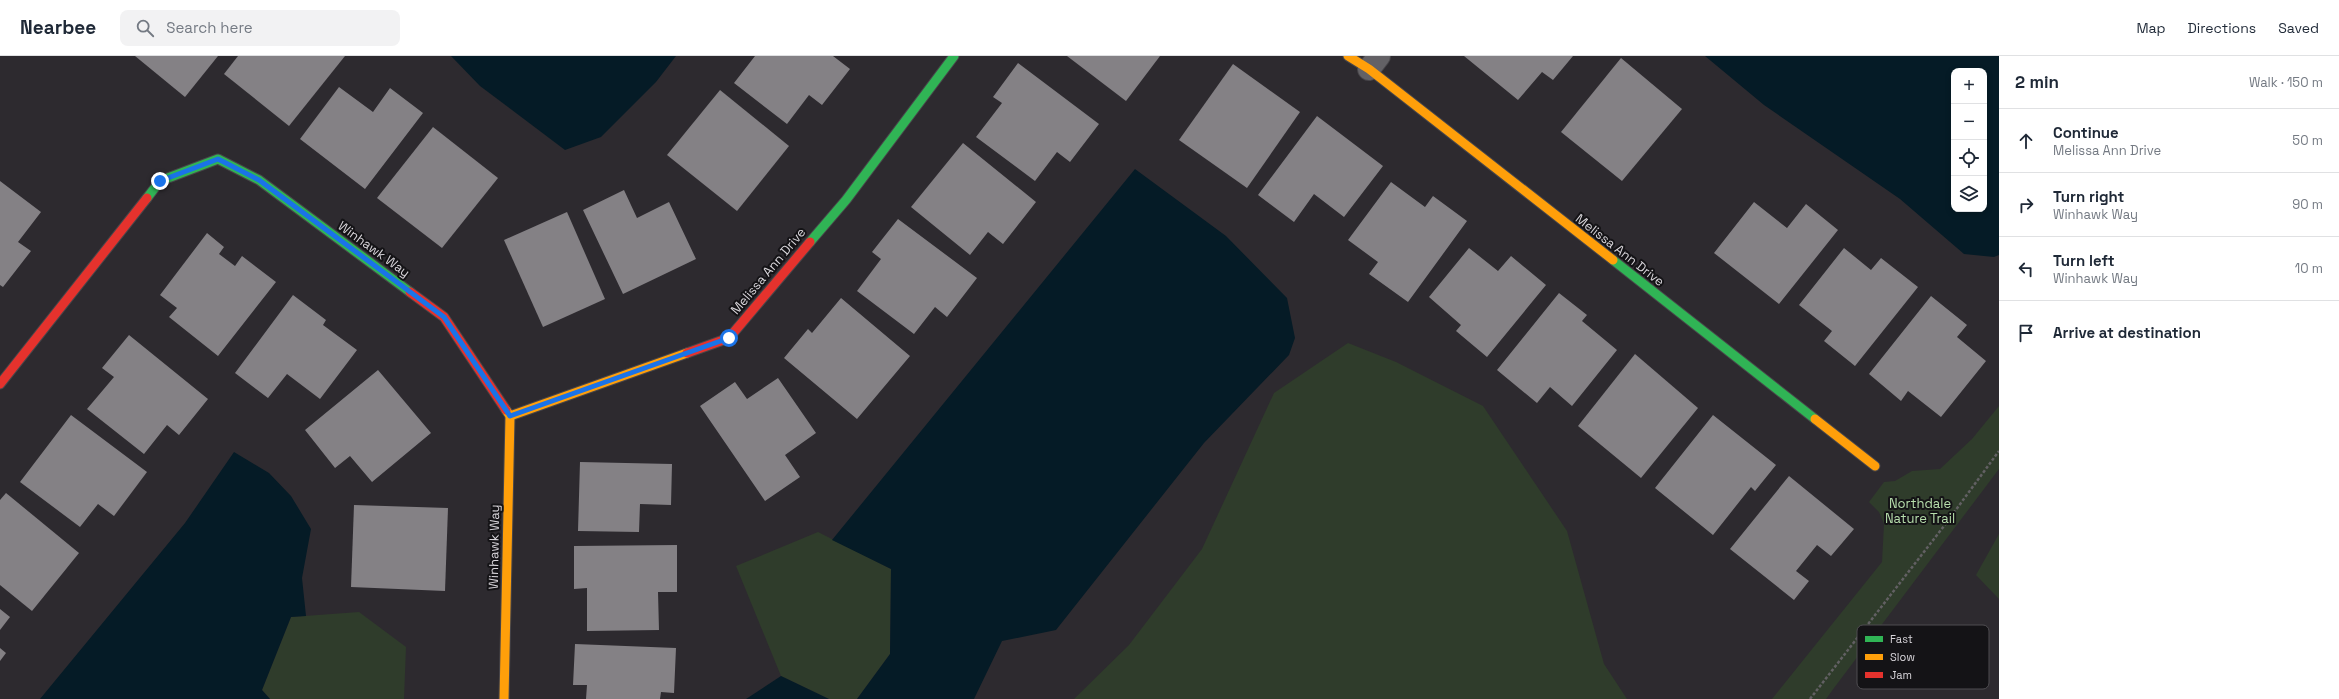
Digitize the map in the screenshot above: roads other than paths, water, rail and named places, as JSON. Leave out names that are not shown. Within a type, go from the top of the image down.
[{"type":"street","name":"Melissa Ann Drive","points":[[510,416],[729,338],[846,200],[954,56]]},
{"type":"street","name":"Melissa Ann Drive","points":[[1348,56],[1374,63],[1875,466]]},
{"type":"street","name":"Winhawk Way","points":[[0,384],[160,181],[218,159],[259,180],[444,317],[510,416],[504,699]]},
{"type":"water","points":[[451,56],[676,56],[656,82],[601,137],[565,150],[480,86]]},
{"type":"water","points":[[1705,56],[1999,56],[1999,255],[1994,257],[1964,254],[1900,199],[1764,105]]},
{"type":"water","points":[[1135,169],[1226,236],[1287,298],[1295,338],[1289,355],[1204,443],[1056,630],[1002,641],[974,699],[857,699],[890,654],[891,569],[832,540]]},
{"type":"water","points":[[234,452],[269,473],[291,496],[311,529],[302,578],[306,616],[291,617],[262,690],[270,699],[40,699],[185,523]]},
{"type":"water","points":[[781,676],[829,699],[746,699]]},
{"type":"park label","name":"Northdale Nature Trail","points":[[1920,510]]}]
